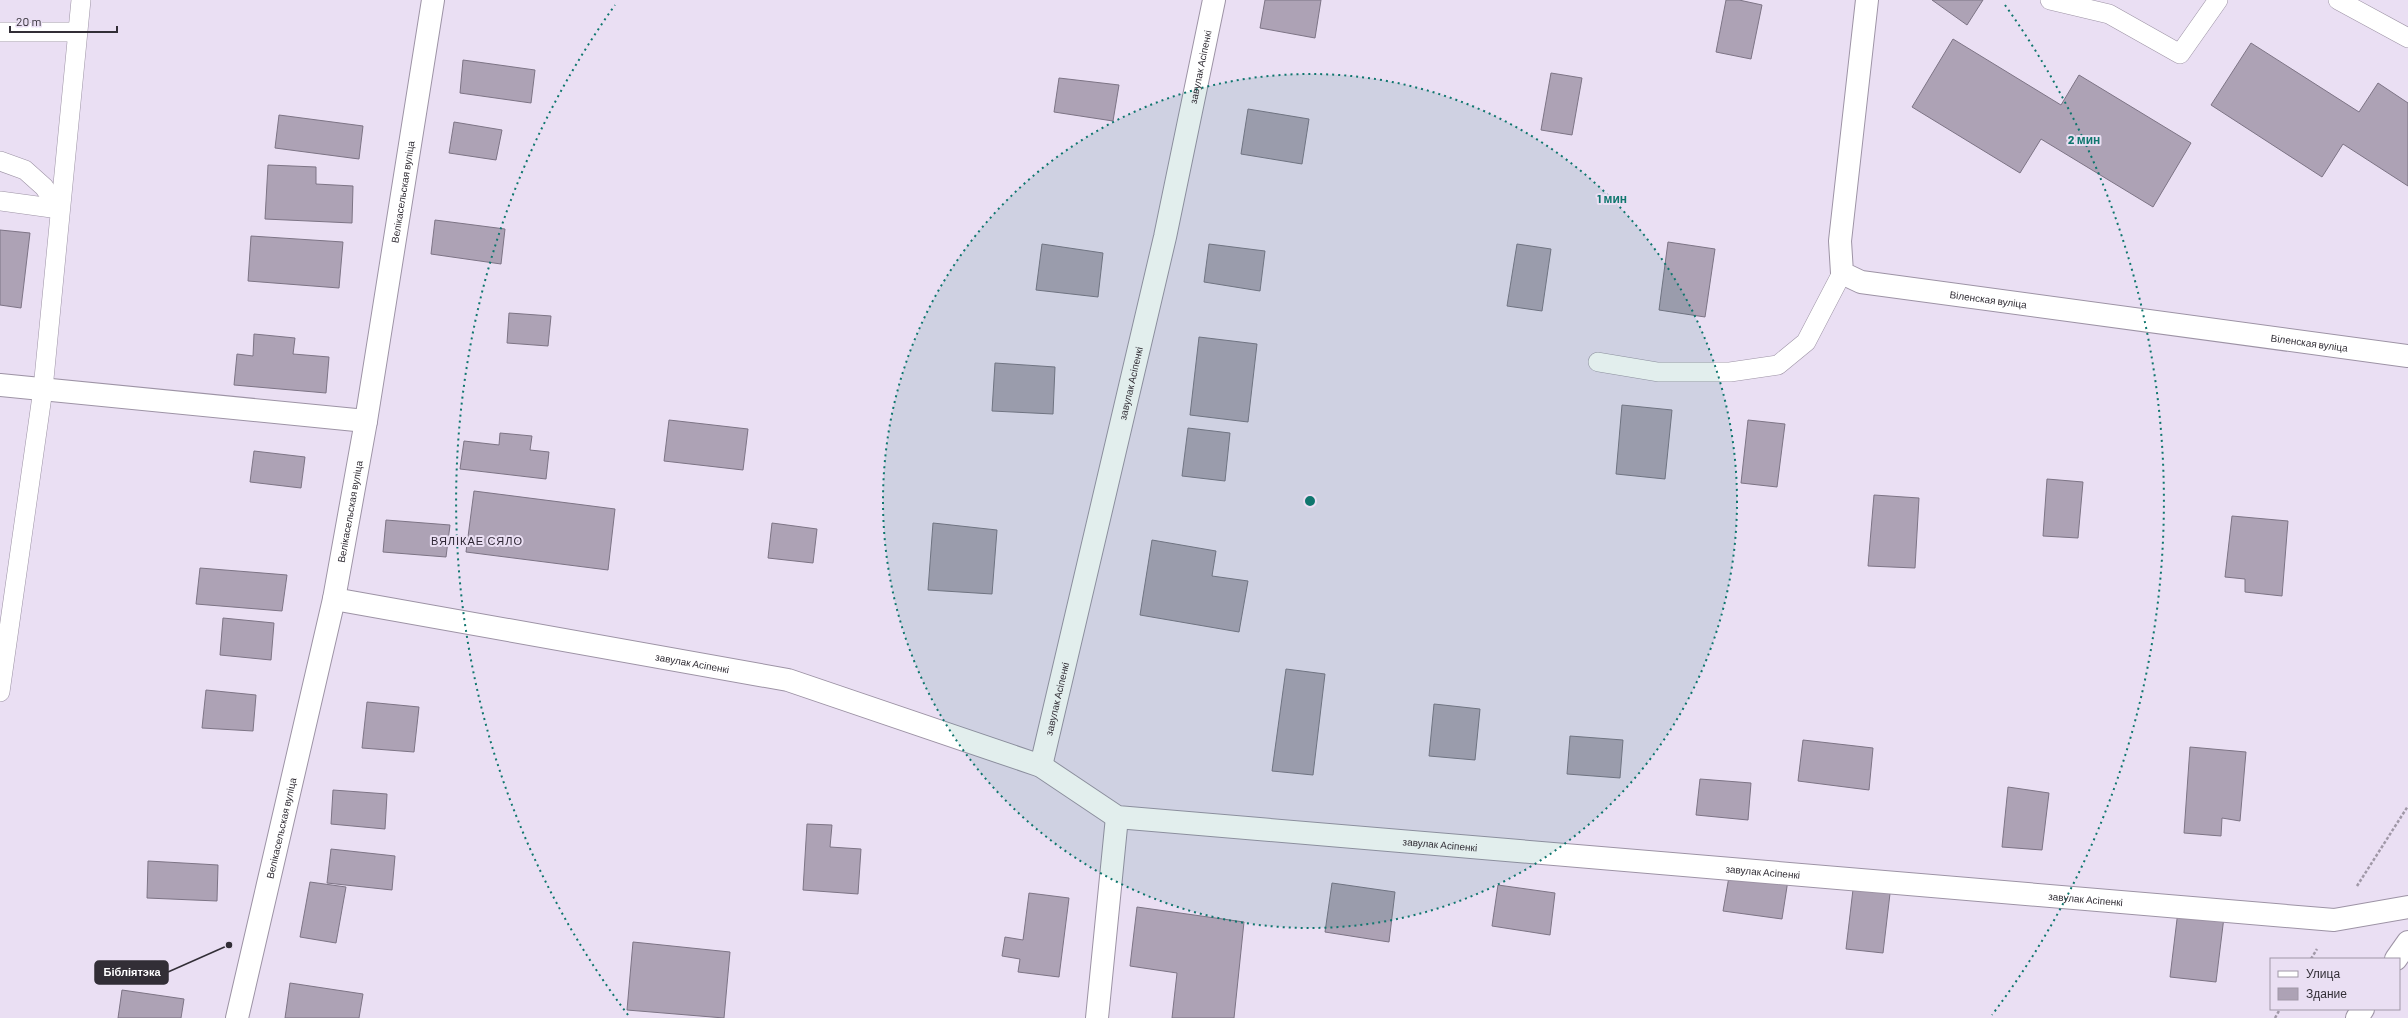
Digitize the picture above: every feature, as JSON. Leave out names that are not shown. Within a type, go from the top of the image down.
[{"type":"street","name":"Велікасельская вуліца","points":[[237,1018],[334,599],[366,421],[432,0]]},
{"type":"street","name":"завулак Асіпенкі","points":[[1041,766],[1165,237],[1214,0]]},
{"type":"street","points":[[1842,273],[1840,241],[1867,0]]},
{"type":"street","name":"Віленская вуліца","points":[[1842,273],[1861,282],[2408,356]]},
{"type":"street","points":[[0,384],[366,421]]},
{"type":"street","name":"завулак Асіпенкі","points":[[334,599],[788,680],[1041,766],[1117,817],[2334,920],[2408,907]]},
{"type":"street","points":[[1097,1018],[1117,817]]},
{"type":"street","points":[[2397,958],[2408,942]]},
{"type":"lane","points":[[0,692],[2,665],[43,389],[59,209],[81,0]]},
{"type":"lane","points":[[2050,0],[2109,14],[2180,54],[2218,0]]},
{"type":"lane","points":[[2338,0],[2408,38]]},
{"type":"lane","points":[[0,32],[77,32]]},
{"type":"lane","points":[[0,161],[25,170],[44,187],[59,209]]},
{"type":"lane","points":[[0,201],[59,209]]},
{"type":"lane","points":[[1598,362],[1658,372],[1730,372],[1778,365],[1806,342],[1842,273]]},
{"type":"path","points":[[2312,958],[2334,920],[2408,806]]},
{"type":"building","points":[[1265,0],[1321,0],[1315,38],[1260,28]]},
{"type":"building","points":[[1726,0],[1739,0],[1762,5],[1751,59],[1716,52]]},
{"type":"building","points":[[1932,0],[1983,0],[1967,25]]},
{"type":"building","points":[[1953,39],[2061,105],[2079,75],[2191,143],[2153,207],[2041,139],[2020,173],[1912,107]]},
{"type":"building","points":[[2251,43],[2359,112],[2378,83],[2408,103],[2408,186],[2343,144],[2322,177],[2211,105]]},
{"type":"building","points":[[463,60],[535,70],[531,103],[460,93]]},
{"type":"building","points":[[1551,73],[1582,78],[1572,135],[1541,130]]},
{"type":"building","points":[[1059,78],[1119,85],[1113,121],[1054,112]]},
{"type":"building","points":[[1248,109],[1309,119],[1302,164],[1241,154]]},
{"type":"building","points":[[279,115],[363,126],[359,159],[275,148]]},
{"type":"building","points":[[454,122],[502,130],[496,160],[449,153]]},
{"type":"building","points":[[268,165],[316,167],[316,184],[353,186],[352,223],[265,219]]},
{"type":"building","points":[[435,220],[505,229],[501,264],[431,254]]},
{"type":"building","points":[[0,230],[30,233],[21,308],[0,305]]},
{"type":"building","points":[[251,236],[343,242],[339,288],[248,281]]},
{"type":"building","points":[[1668,242],[1715,249],[1705,317],[1659,310]]},
{"type":"building","points":[[1042,244],[1103,253],[1098,297],[1036,290]]},
{"type":"building","points":[[1209,244],[1265,251],[1260,291],[1204,282]]},
{"type":"building","points":[[1517,244],[1551,249],[1542,311],[1507,306]]},
{"type":"building","points":[[509,313],[551,316],[548,346],[507,343]]},
{"type":"building","points":[[254,334],[295,338],[293,354],[329,357],[326,393],[234,385],[237,354],[253,356]]},
{"type":"building","points":[[1199,337],[1257,344],[1248,422],[1190,415]]},
{"type":"building","points":[[995,363],[1055,367],[1053,414],[992,411]]},
{"type":"building","points":[[1622,405],[1672,410],[1665,479],[1616,474]]},
{"type":"building","points":[[669,420],[748,429],[743,470],[664,461]]},
{"type":"building","points":[[1748,420],[1785,424],[1777,487],[1741,483]]},
{"type":"building","points":[[1188,428],[1230,433],[1225,481],[1182,476]]},
{"type":"building","points":[[500,433],[532,436],[530,450],[549,452],[546,479],[460,469],[464,441],[499,445]]},
{"type":"building","points":[[254,451],[305,457],[301,488],[250,482]]},
{"type":"building","points":[[2047,479],[2083,482],[2078,538],[2043,536]]},
{"type":"building","points":[[474,491],[615,509],[608,570],[466,552]]},
{"type":"building","points":[[1874,495],[1919,498],[1915,568],[1868,566]]},
{"type":"building","points":[[2232,516],[2288,521],[2282,596],[2245,592],[2245,579],[2225,577]]},
{"type":"building","points":[[386,520],[450,525],[446,557],[383,552]]},
{"type":"building","points":[[772,523],[817,529],[813,563],[768,558]]},
{"type":"building","points":[[933,523],[997,530],[992,594],[928,590]]},
{"type":"building","points":[[1152,540],[1216,551],[1212,576],[1248,581],[1239,632],[1140,615]]},
{"type":"building","points":[[200,568],[287,575],[282,611],[196,604]]},
{"type":"building","points":[[223,618],[274,623],[271,660],[220,655]]},
{"type":"building","points":[[1286,669],[1325,674],[1313,775],[1272,771]]},
{"type":"building","points":[[206,690],[256,695],[253,731],[202,728]]},
{"type":"building","points":[[367,702],[419,707],[414,752],[362,748]]},
{"type":"building","points":[[1434,704],[1480,709],[1475,760],[1429,756]]},
{"type":"building","points":[[1570,736],[1623,740],[1620,778],[1567,774]]},
{"type":"building","points":[[1803,740],[1873,748],[1869,790],[1798,781]]},
{"type":"building","points":[[2190,747],[2246,752],[2240,821],[2222,818],[2221,836],[2184,833]]},
{"type":"building","points":[[1700,779],[1751,783],[1748,820],[1696,815]]},
{"type":"building","points":[[2008,787],[2049,793],[2042,850],[2002,847]]},
{"type":"building","points":[[333,790],[387,794],[385,829],[331,824]]},
{"type":"building","points":[[807,824],[832,825],[830,847],[861,849],[858,894],[803,890]]},
{"type":"building","points":[[331,849],[395,856],[392,890],[327,883]]},
{"type":"building","points":[[148,861],[218,865],[217,901],[147,898]]},
{"type":"building","points":[[1730,871],[1788,880],[1782,919],[1723,911]]},
{"type":"building","points":[[1854,881],[1891,885],[1883,953],[1846,949]]},
{"type":"building","points":[[310,882],[346,887],[336,943],[300,937]]},
{"type":"building","points":[[1332,883],[1395,892],[1389,942],[1325,932]]},
{"type":"building","points":[[1498,885],[1555,893],[1550,935],[1492,926]]},
{"type":"building","points":[[1029,893],[1069,898],[1059,977],[1018,972],[1020,959],[1002,956],[1005,937],[1023,940]]},
{"type":"building","points":[[1137,907],[1244,922],[1234,1018],[1172,1018],[1177,973],[1130,966]]},
{"type":"building","points":[[2178,911],[2224,917],[2216,982],[2170,977]]},
{"type":"building","points":[[633,942],[730,952],[724,1018],[627,1010]]},
{"type":"building","points":[[290,983],[363,994],[359,1018],[285,1018]]},
{"type":"building","points":[[122,990],[184,999],[181,1018],[118,1018]]},
{"type":"place","name":"Бібліятэка","points":[[229,945]]},
{"type":"district","name":"ВЯЛІКАЕ СЯЛО","points":[[477,541]]}]
